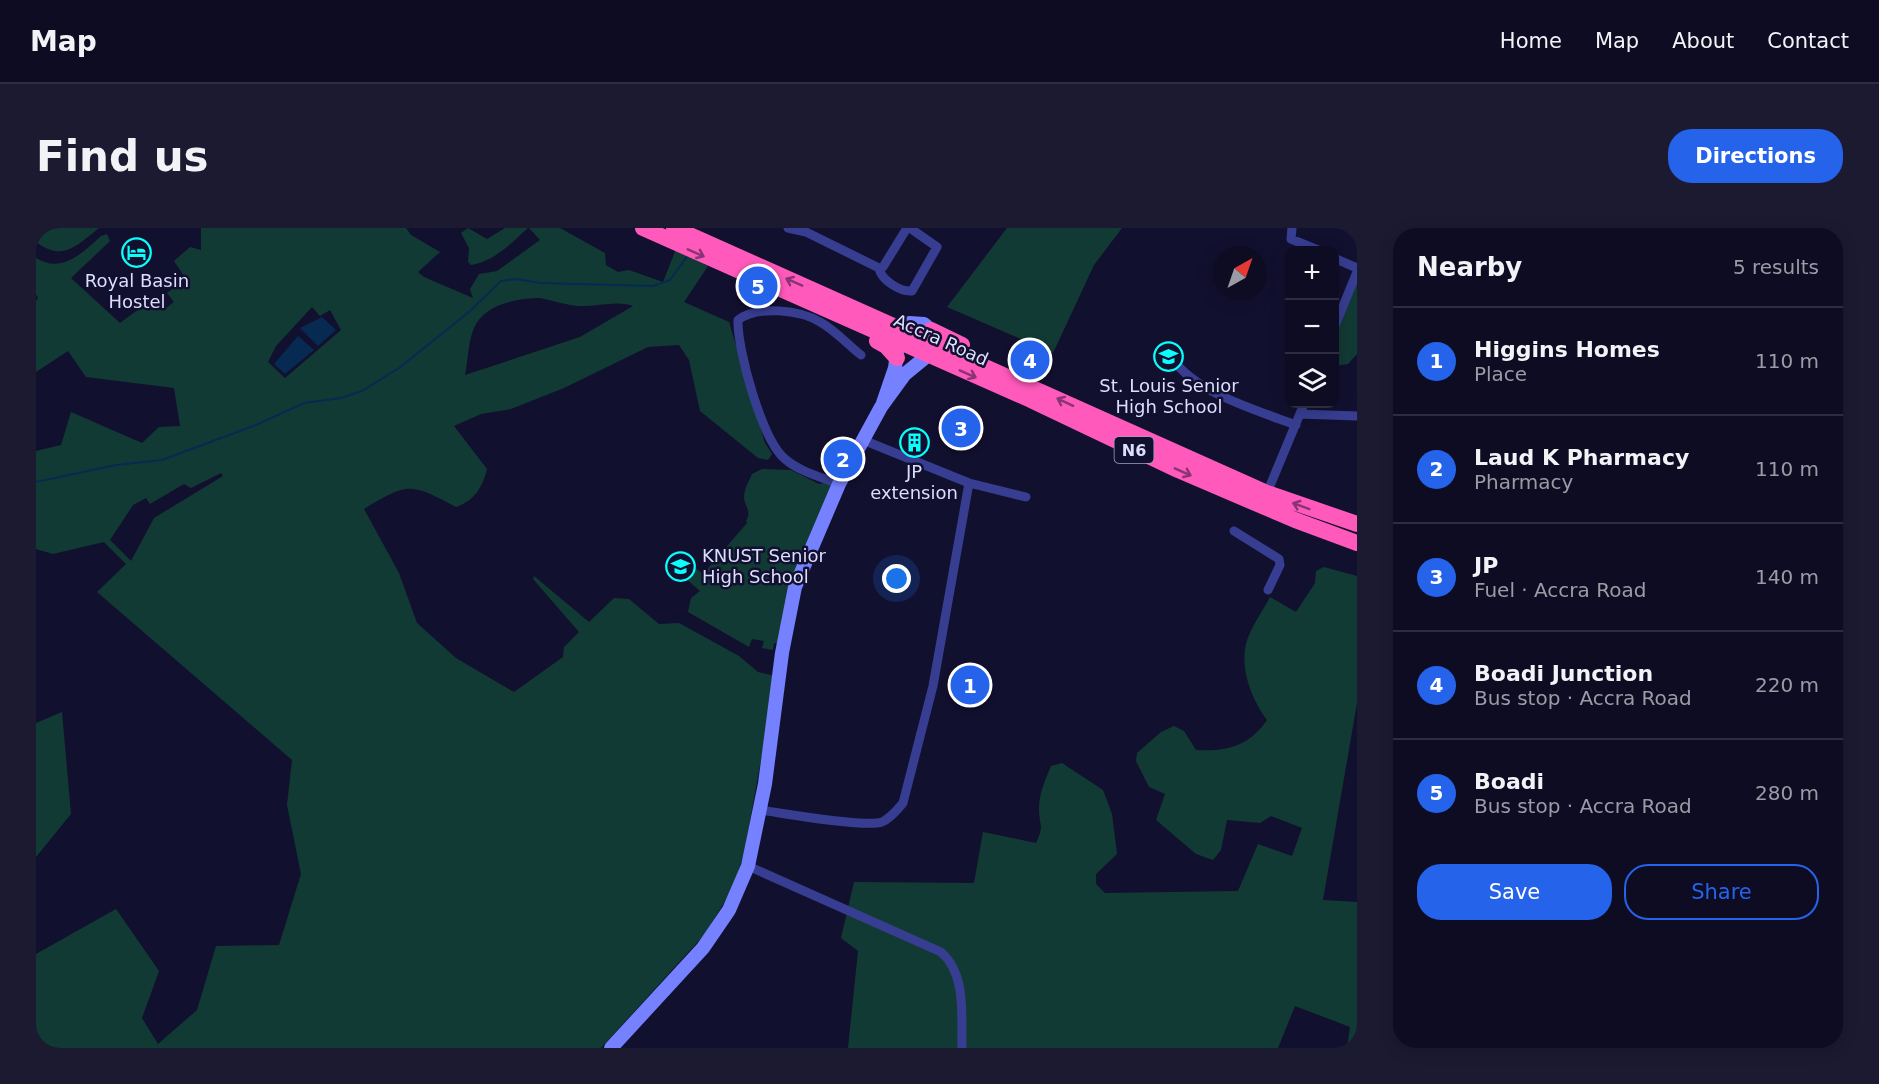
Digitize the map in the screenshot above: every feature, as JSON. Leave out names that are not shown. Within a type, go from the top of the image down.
[{"type":"highway","name":"Accra Road","points":[[643,228],[899,344],[930,343],[1267,493],[1357,524]]},
{"type":"highway","name":"Accra Road","points":[[674,228],[899,344]]},
{"type":"highway","name":"Accra Road","points":[[930,343],[1030,400],[1100,435],[1229,492],[1357,543]]},
{"type":"street","points":[[788,228],[806,232],[879,268],[883,278],[906,292],[912,291],[937,247],[908,228],[883,267],[879,268]]},
{"type":"street","points":[[1292,228],[1291,239],[1308,246]]},
{"type":"street","points":[[1339,260],[1357,268]]},
{"type":"street","points":[[1339,318],[1357,272]]},
{"type":"street","points":[[839,484],[800,469],[777,450],[756,403],[740,344],[738,320],[745,315],[764,311],[804,316],[821,322],[861,355]]},
{"type":"street","points":[[611,1048],[703,948],[729,910],[748,866],[760,810],[789,610],[800,572],[839,484],[883,403],[930,343]]},
{"type":"street","points":[[883,403],[899,344]]},
{"type":"street","points":[[1174,360],[1188,375],[1216,392],[1296,425]]},
{"type":"street","points":[[1267,493],[1302,408]]},
{"type":"street","points":[[1300,414],[1357,416]]},
{"type":"street","points":[[863,440],[969,483],[1026,497]]},
{"type":"street","points":[[760,810],[840,821],[880,823],[903,803],[933,686],[969,483]]},
{"type":"street","points":[[1234,531],[1279,559],[1280,565],[1268,590]]},
{"type":"street","points":[[748,866],[941,952],[953,963],[958,976],[962,1048]]},
{"type":"green space","points":[[36,228],[99,228],[76,246],[54,251],[36,242]]},
{"type":"green space","points":[[201,228],[406,228],[411,235],[440,252],[418,272],[424,277],[473,298],[470,289],[479,274],[497,271],[540,240],[529,228],[560,228],[605,253],[606,265],[618,272],[629,270],[663,282],[676,249],[708,266],[684,302],[729,322],[765,443],[772,454],[768,460],[758,458],[700,411],[689,360],[679,345],[648,347],[564,388],[511,409],[481,414],[454,426],[487,469],[477,492],[463,504],[456,507],[429,493],[410,489],[391,494],[364,509],[399,573],[417,623],[456,658],[514,692],[563,657],[564,647],[579,632],[533,579],[534,576],[589,622],[614,598],[629,599],[659,624],[679,623],[739,656],[758,672],[776,676],[744,854],[732,890],[704,935],[601,1048],[36,1048],[36,954],[116,909],[159,971],[142,1018],[158,1044],[197,1010],[216,946],[279,945],[301,874],[287,805],[292,760],[97,592],[126,564],[104,542],[53,554],[36,549],[36,451],[61,445],[71,412],[142,443],[159,427],[180,426],[174,388],[86,377],[68,351],[36,372],[36,301],[38,298],[36,258],[54,264],[63,263],[79,255],[101,236],[107,234],[110,241],[71,278],[120,323],[155,297],[166,308],[174,302],[167,293],[186,279],[174,261],[190,247],[201,250]],"holes":[[[540,298],[578,306],[620,304],[633,306],[580,337],[465,375],[470,339],[474,328],[485,313],[512,301]],[[312,307],[320,316],[330,310],[341,330],[285,378],[268,362],[276,346]],[[221,473],[223,476],[154,518],[131,561],[110,540],[133,505],[146,498],[150,504],[184,484],[191,488]]]},
{"type":"green space","points":[[468,228],[487,239],[505,228],[528,228],[495,256],[471,265],[468,262],[469,248],[461,233]]},
{"type":"green space","points":[[1007,228],[1122,228],[1094,265],[1053,353],[947,307]]},
{"type":"green space","points":[[1357,279],[1357,354],[1348,364],[1339,365],[1339,323]]},
{"type":"green space","points":[[762,469],[791,470],[819,484],[828,482],[834,486],[806,543],[788,601],[780,644],[774,643],[773,650],[762,648],[764,641],[752,639],[749,647],[688,612],[691,598],[700,591],[684,577],[693,566],[703,574],[747,523],[745,491],[752,474]]},
{"type":"green space","points":[[1324,567],[1357,576],[1357,703],[1323,900],[1357,902],[1357,1048],[1347,1048],[1350,1027],[1295,1006],[1278,1048],[848,1048],[858,951],[841,938],[854,882],[974,883],[983,832],[1036,843],[1041,829],[1040,798],[1051,766],[1062,763],[1103,790],[1112,814],[1117,854],[1096,874],[1096,884],[1105,893],[1238,891],[1258,844],[1292,856],[1302,828],[1271,816],[1260,823],[1227,820],[1221,850],[1213,860],[1196,854],[1156,820],[1165,794],[1149,787],[1136,761],[1137,753],[1161,732],[1174,726],[1184,731],[1196,750],[1218,750],[1236,746],[1260,729],[1267,720],[1252,694],[1246,674],[1245,654],[1248,638],[1270,597],[1296,612],[1315,583],[1316,571]]},
{"type":"green space","points":[[62,712],[71,814],[36,857],[36,723]]},
{"type":"water","points":[[322,317],[336,330],[318,346],[300,328]]},
{"type":"water","points":[[298,336],[314,350],[285,374],[274,364]]},
{"type":"waterway","points":[[36,482],[116,465],[162,460],[256,425],[304,403],[341,398],[362,391],[399,368],[469,312],[501,281],[516,279],[540,283],[653,286],[670,280],[689,254]]},
{"type":"place","name":"Royal Basin Hostel","points":[[137,252]]},
{"type":"place","name":"Boadi","points":[[758,286]]},
{"type":"place","name":"St. Louis Senior High School","points":[[1169,357]]},
{"type":"place","name":"Boadi Junction","points":[[1030,360]]},
{"type":"place","name":"JP","points":[[961,428]]},
{"type":"place","name":"JP extension","points":[[914,443]]},
{"type":"place","name":"Laud K Pharmacy","points":[[843,459]]},
{"type":"place","name":"KNUST Senior High School","points":[[681,566]]},
{"type":"place","name":"Higgins Homes","points":[[970,685]]}]
